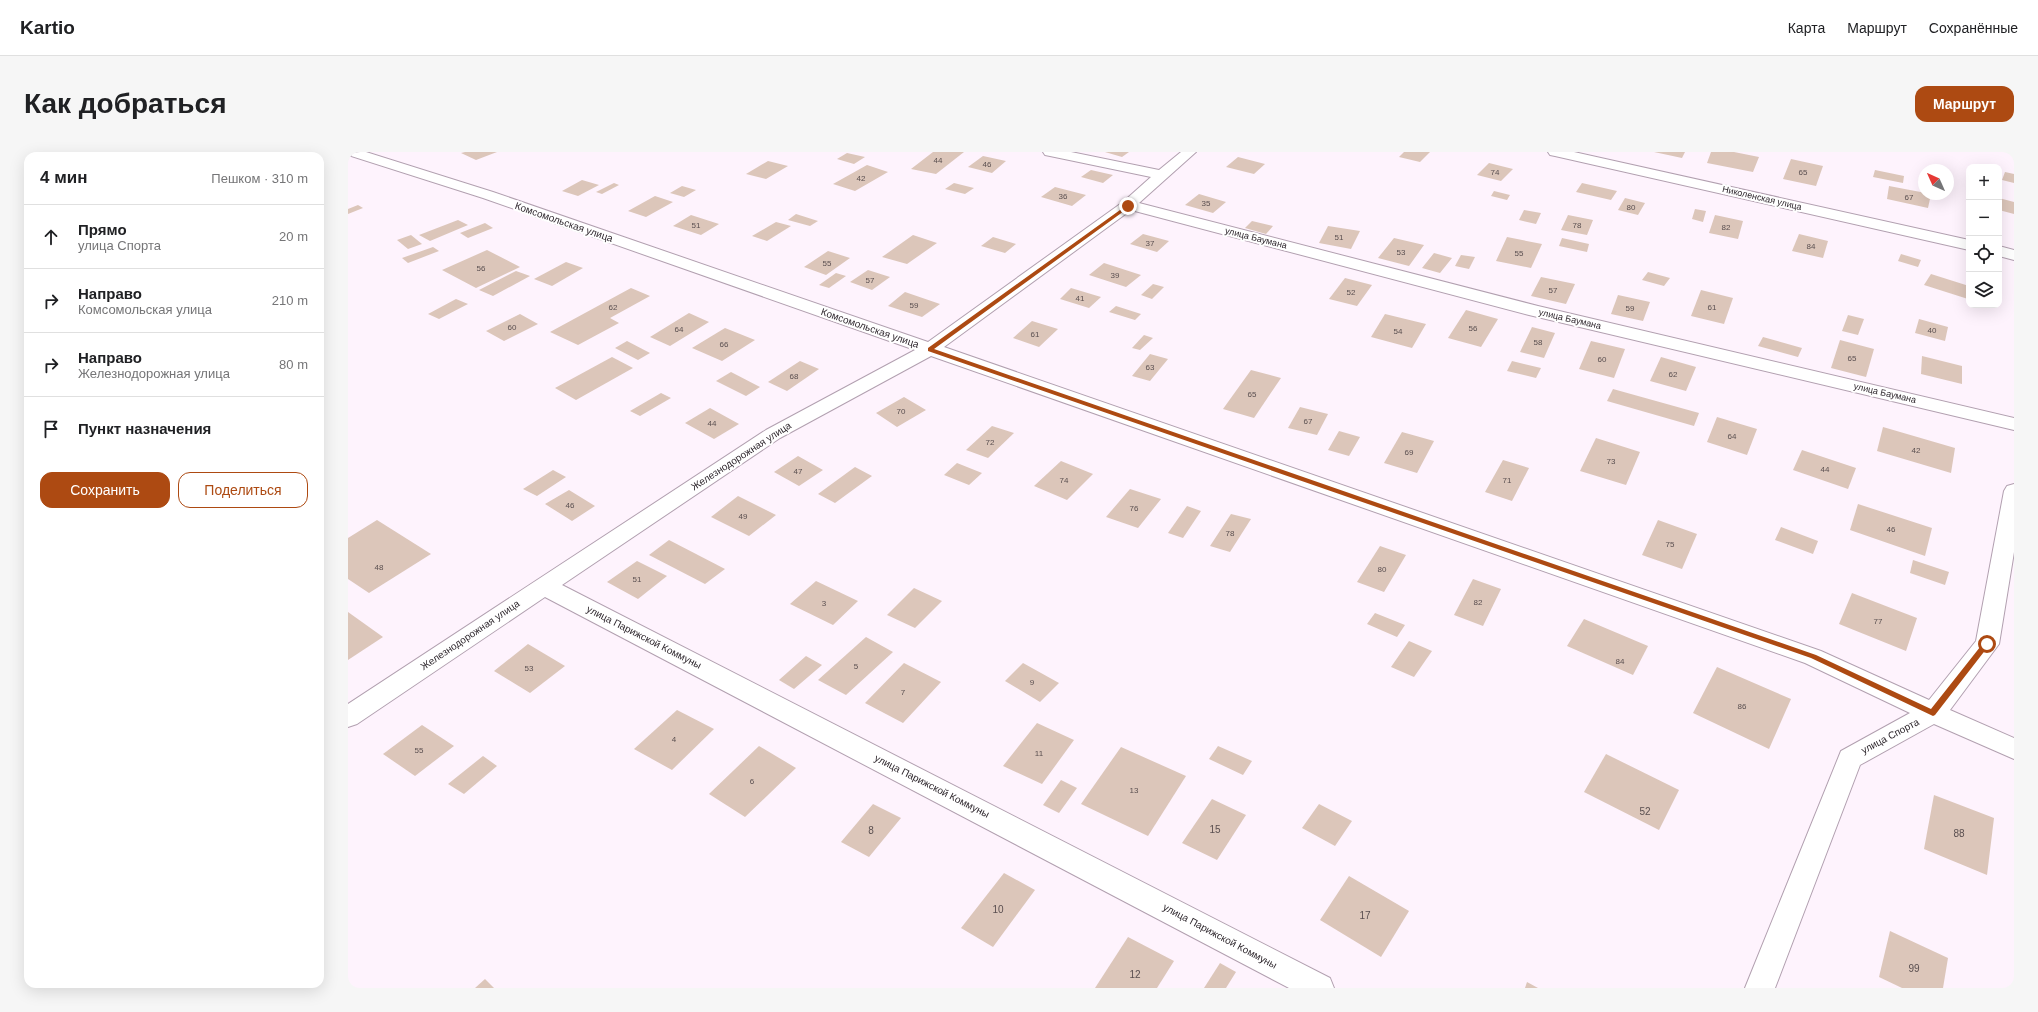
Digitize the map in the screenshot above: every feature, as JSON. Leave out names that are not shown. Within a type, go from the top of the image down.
[{"type":"street","name":"Комсомольская улица","points":[[352,152],[488,195],[1813,656],[1933,713],[2014,749]]},
{"type":"street","points":[[1050,152],[1162,175]]},
{"type":"street","name":"Железнодорожная улица","points":[[348,717],[773,434],[930,349],[1128,206],[1189,152]]},
{"type":"street","name":"Николенская улица","points":[[1555,152],[1966,244]]},
{"type":"street","name":"улица Баумана","points":[[1128,206],[1543,312],[2014,424]]},
{"type":"street","points":[[2002,252],[2014,255]]},
{"type":"street","name":"улица Спорта","points":[[1760,988],[1850,758],[1933,713],[1987,644],[2014,491]]},
{"type":"street","name":"улица Парижской Коммуны","points":[[544,586],[1319,988]]},
{"type":"building","points":[[497,152],[476,160],[461,153]]},
{"type":"building","points":[[933,152],[964,152],[936,174],[911,169]]},
{"type":"building","points":[[1105,152],[1129,152],[1122,157]]},
{"type":"building","points":[[1404,152],[1430,152],[1420,162],[1399,157]]},
{"type":"building","points":[[1654,152],[1685,152],[1682,158]]},
{"type":"building","points":[[1711,152],[1734,152],[1759,157],[1753,172],[1707,163]]},
{"type":"building","points":[[847,153],[865,157],[854,164],[837,159]]},
{"type":"building","points":[[983,156],[1006,161],[992,173],[968,167]]},
{"type":"building","points":[[1238,157],[1265,164],[1254,174],[1226,167]]},
{"type":"building","points":[[1791,159],[1823,166],[1816,186],[1783,179]]},
{"type":"building","points":[[768,161],[788,166],[766,179],[746,174]]},
{"type":"building","points":[[1489,163],[1513,169],[1501,181],[1477,175]]},
{"type":"building","points":[[867,165],[888,172],[855,191],[833,184]]},
{"type":"building","points":[[1091,170],[1113,175],[1103,183],[1081,177]]},
{"type":"building","points":[[1875,170],[1904,176],[1903,183],[1873,177]]},
{"type":"building","points":[[2005,172],[2014,174],[2014,183],[2002,180]]},
{"type":"building","points":[[582,180],[599,185],[578,196],[562,191]]},
{"type":"building","points":[[614,183],[619,185],[602,194],[596,192]]},
{"type":"building","points":[[954,183],[974,188],[965,194],[945,189]]},
{"type":"building","points":[[1582,183],[1617,191],[1611,200],[1576,192]]},
{"type":"building","points":[[682,186],[696,190],[684,197],[670,193]]},
{"type":"building","points":[[1889,186],[1918,192],[1918,200],[1930,200],[1928,208],[1887,199]]},
{"type":"building","points":[[1055,187],[1086,195],[1072,206],[1041,197]]},
{"type":"building","points":[[1494,191],[1510,195],[1507,200],[1491,196]]},
{"type":"building","points":[[1199,194],[1226,202],[1213,213],[1185,205]]},
{"type":"building","points":[[655,196],[673,202],[646,217],[628,211]]},
{"type":"building","points":[[1625,198],[1645,203],[1638,215],[1618,210]]},
{"type":"building","points":[[2002,199],[2014,202],[2014,214],[2002,211]]},
{"type":"building","points":[[358,205],[363,208],[348,214],[348,209]]},
{"type":"building","points":[[1695,209],[1706,211],[1703,222],[1692,219]]},
{"type":"building","points":[[1524,210],[1541,213],[1536,224],[1519,220]]},
{"type":"building","points":[[796,214],[818,221],[810,226],[788,220]]},
{"type":"building","points":[[691,215],[719,224],[701,235],[673,226]]},
{"type":"building","points":[[1568,215],[1593,220],[1587,235],[1561,230]]},
{"type":"building","points":[[1715,215],[1743,221],[1738,239],[1709,233]]},
{"type":"building","points":[[458,220],[468,225],[430,241],[419,235]]},
{"type":"building","points":[[1252,221],[1273,226],[1266,234],[1245,228]]},
{"type":"building","points":[[776,222],[791,226],[767,241],[752,236]]},
{"type":"building","points":[[485,223],[493,228],[468,238],[460,233]]},
{"type":"building","points":[[1328,226],[1360,231],[1351,249],[1319,243]]},
{"type":"building","points":[[1143,234],[1169,241],[1157,252],[1130,244]]},
{"type":"building","points":[[1799,234],[1828,241],[1823,258],[1792,251]]},
{"type":"building","points":[[411,235],[422,244],[408,249],[397,240]]},
{"type":"building","points":[[913,235],[937,243],[907,264],[882,257]]},
{"type":"building","points":[[993,237],[1016,244],[1005,253],[981,246]]},
{"type":"building","points":[[1507,237],[1542,244],[1531,268],[1496,261]]},
{"type":"building","points":[[1394,238],[1424,245],[1409,266],[1378,258]]},
{"type":"building","points":[[1562,238],[1589,244],[1587,252],[1559,246]]},
{"type":"building","points":[[433,247],[439,251],[408,263],[402,258]]},
{"type":"building","points":[[487,250],[520,267],[476,288],[442,270]]},
{"type":"building","points":[[828,251],[850,258],[826,275],[804,267]]},
{"type":"building","points":[[1434,253],[1452,258],[1440,273],[1422,268]]},
{"type":"building","points":[[1901,254],[1921,260],[1918,267],[1898,261]]},
{"type":"building","points":[[1461,255],[1475,257],[1469,269],[1455,266]]},
{"type":"building","points":[[566,262],[583,268],[552,286],[534,279]]},
{"type":"building","points":[[1104,263],[1141,275],[1126,287],[1089,275]]},
{"type":"building","points":[[868,270],[890,277],[872,290],[850,282]]},
{"type":"building","points":[[516,271],[530,276],[493,296],[479,290]]},
{"type":"building","points":[[1648,272],[1670,278],[1664,286],[1642,280]]},
{"type":"building","points":[[836,273],[846,276],[829,288],[819,285]]},
{"type":"building","points":[[1931,274],[1966,285],[1966,298],[1924,285]]},
{"type":"building","points":[[1541,277],[1575,284],[1566,304],[1531,296]]},
{"type":"building","points":[[1345,278],[1372,285],[1357,306],[1329,299]]},
{"type":"building","points":[[1153,284],[1164,287],[1152,299],[1141,295]]},
{"type":"building","points":[[631,288],[650,296],[610,318],[619,323],[578,345],[550,332]]},
{"type":"building","points":[[1071,288],[1101,297],[1089,308],[1060,299]]},
{"type":"building","points":[[1701,290],[1733,298],[1724,324],[1691,316]]},
{"type":"building","points":[[905,292],[940,304],[922,317],[888,306]]},
{"type":"building","points":[[1618,295],[1650,302],[1643,321],[1611,314]]},
{"type":"building","points":[[456,299],[468,304],[439,319],[428,314]]},
{"type":"building","points":[[1116,306],[1141,314],[1135,320],[1109,312]]},
{"type":"building","points":[[1466,310],[1498,319],[1481,347],[1448,338]]},
{"type":"building","points":[[689,313],[709,322],[670,346],[650,337]]},
{"type":"building","points":[[520,314],[538,324],[504,341],[486,331]]},
{"type":"building","points":[[1385,314],[1426,324],[1412,348],[1371,337]]},
{"type":"building","points":[[1848,315],[1864,319],[1858,335],[1842,331]]},
{"type":"building","points":[[1919,319],[1948,327],[1945,341],[1915,333]]},
{"type":"building","points":[[1032,321],[1058,329],[1039,347],[1013,338]]},
{"type":"building","points":[[1532,327],[1555,333],[1544,358],[1520,352]]},
{"type":"building","points":[[725,328],[755,340],[722,361],[692,348]]},
{"type":"building","points":[[1144,335],[1153,338],[1140,350],[1132,348]]},
{"type":"building","points":[[1763,337],[1802,348],[1798,357],[1758,346]]},
{"type":"building","points":[[1840,340],[1874,349],[1866,377],[1831,368]]},
{"type":"building","points":[[627,341],[650,353],[638,360],[615,348]]},
{"type":"building","points":[[1591,341],[1625,349],[1614,378],[1579,369]]},
{"type":"building","points":[[1150,354],[1168,359],[1150,381],[1132,376]]},
{"type":"building","points":[[1922,356],[1962,366],[1962,384],[1921,374]]},
{"type":"building","points":[[612,357],[633,368],[576,400],[555,388]]},
{"type":"building","points":[[1661,357],[1696,367],[1686,391],[1650,381]]},
{"type":"building","points":[[800,361],[819,369],[787,391],[768,382]]},
{"type":"building","points":[[1512,361],[1541,368],[1536,378],[1507,371]]},
{"type":"building","points":[[1251,370],[1281,378],[1254,418],[1223,409]]},
{"type":"building","points":[[731,372],[760,387],[746,396],[716,381]]},
{"type":"building","points":[[1613,389],[1699,413],[1694,426],[1607,401]]},
{"type":"building","points":[[661,393],[671,398],[640,416],[630,411]]},
{"type":"building","points":[[904,397],[926,410],[897,427],[876,413]]},
{"type":"building","points":[[1300,407],[1328,414],[1317,435],[1288,428]]},
{"type":"building","points":[[710,408],[739,424],[714,439],[685,423]]},
{"type":"building","points":[[1717,417],[1757,429],[1747,455],[1707,442]]},
{"type":"building","points":[[992,426],[1014,433],[988,458],[966,450]]},
{"type":"building","points":[[1883,427],[1955,448],[1951,473],[1877,451]]},
{"type":"building","points":[[1339,431],[1360,437],[1349,456],[1328,450]]},
{"type":"building","points":[[1402,432],[1434,441],[1417,473],[1384,463]]},
{"type":"building","points":[[1596,438],[1640,452],[1626,485],[1580,471]]},
{"type":"building","points":[[1802,450],[1856,468],[1848,489],[1793,470]]},
{"type":"building","points":[[798,456],[823,470],[799,486],[774,472]]},
{"type":"building","points":[[1503,460],[1529,468],[1512,501],[1485,492]]},
{"type":"building","points":[[1061,461],[1093,474],[1067,500],[1034,486]]},
{"type":"building","points":[[957,463],[982,473],[969,485],[944,475]]},
{"type":"building","points":[[855,467],[872,476],[835,503],[818,494]]},
{"type":"building","points":[[553,470],[566,477],[537,496],[523,489]]},
{"type":"building","points":[[1130,489],[1161,499],[1138,528],[1106,517]]},
{"type":"building","points":[[569,490],[595,506],[572,521],[545,504]]},
{"type":"building","points":[[738,496],[776,515],[749,536],[711,517]]},
{"type":"building","points":[[1858,504],[1932,528],[1925,556],[1850,530]]},
{"type":"building","points":[[1187,506],[1201,511],[1183,538],[1168,533]]},
{"type":"building","points":[[1231,514],[1251,519],[1230,552],[1210,546]]},
{"type":"building","points":[[377,520],[431,554],[369,593],[348,579],[348,538]]},
{"type":"building","points":[[1658,520],[1697,534],[1682,569],[1642,555]]},
{"type":"building","points":[[1781,527],[1818,541],[1813,554],[1775,540]]},
{"type":"building","points":[[669,540],[725,569],[705,584],[649,555]]},
{"type":"building","points":[[1380,546],[1406,555],[1384,592],[1357,582]]},
{"type":"building","points":[[1913,560],[1949,572],[1945,585],[1910,573]]},
{"type":"building","points":[[637,561],[667,576],[638,599],[607,582]]},
{"type":"building","points":[[1473,579],[1501,589],[1483,626],[1454,615]]},
{"type":"building","points":[[816,581],[858,601],[833,625],[790,604]]},
{"type":"building","points":[[914,588],[942,601],[915,628],[887,615]]},
{"type":"building","points":[[1852,593],[1917,618],[1906,651],[1839,624]]},
{"type":"building","points":[[348,612],[383,637],[348,660]]},
{"type":"building","points":[[1375,613],[1405,625],[1397,637],[1367,624]]},
{"type":"building","points":[[1584,619],[1648,646],[1633,675],[1567,646]]},
{"type":"building","points":[[866,637],[893,652],[846,695],[818,680]]},
{"type":"building","points":[[1409,641],[1432,651],[1414,677],[1391,667]]},
{"type":"building","points":[[528,644],[565,666],[530,693],[494,671]]},
{"type":"building","points":[[806,656],[822,665],[794,689],[779,680]]},
{"type":"building","points":[[904,663],[941,682],[903,723],[865,703]]},
{"type":"building","points":[[1023,663],[1059,683],[1040,702],[1005,681]]},
{"type":"building","points":[[1717,667],[1791,699],[1769,749],[1693,713]]},
{"type":"building","points":[[677,710],[714,729],[672,770],[634,749]]},
{"type":"building","points":[[1037,723],[1074,740],[1042,784],[1003,766]]},
{"type":"building","points":[[422,725],[454,746],[415,776],[383,754]]},
{"type":"building","points":[[759,746],[796,768],[745,817],[709,794]]},
{"type":"building","points":[[1218,746],[1252,761],[1243,775],[1209,759]]},
{"type":"building","points":[[1121,747],[1186,776],[1148,836],[1081,804]]},
{"type":"building","points":[[1606,754],[1679,790],[1659,830],[1584,792]]},
{"type":"building","points":[[483,756],[497,766],[464,794],[448,784]]},
{"type":"building","points":[[1061,780],[1077,788],[1059,813],[1043,805]]},
{"type":"building","points":[[1934,795],[1994,818],[1987,875],[1924,849]]},
{"type":"building","points":[[1212,799],[1246,815],[1217,860],[1182,843]]},
{"type":"building","points":[[873,804],[901,818],[869,857],[841,842]]},
{"type":"building","points":[[1319,804],[1352,821],[1335,846],[1302,828]]},
{"type":"building","points":[[1004,873],[1035,890],[993,947],[961,928]]},
{"type":"building","points":[[1349,876],[1409,911],[1381,957],[1320,920]]},
{"type":"building","points":[[1890,931],[1948,958],[1943,988],[1902,988],[1879,977]]},
{"type":"building","points":[[1128,937],[1174,961],[1157,988],[1095,988]]},
{"type":"building","points":[[1220,963],[1236,972],[1226,988],[1204,988]]},
{"type":"building","points":[[485,979],[494,988],[475,988]]},
{"type":"building","points":[[1527,982],[1538,988],[1525,988]]},
{"type":"route","points":[[1128,206],[930,349],[1813,656],[1933,713],[1987,644]]}]
